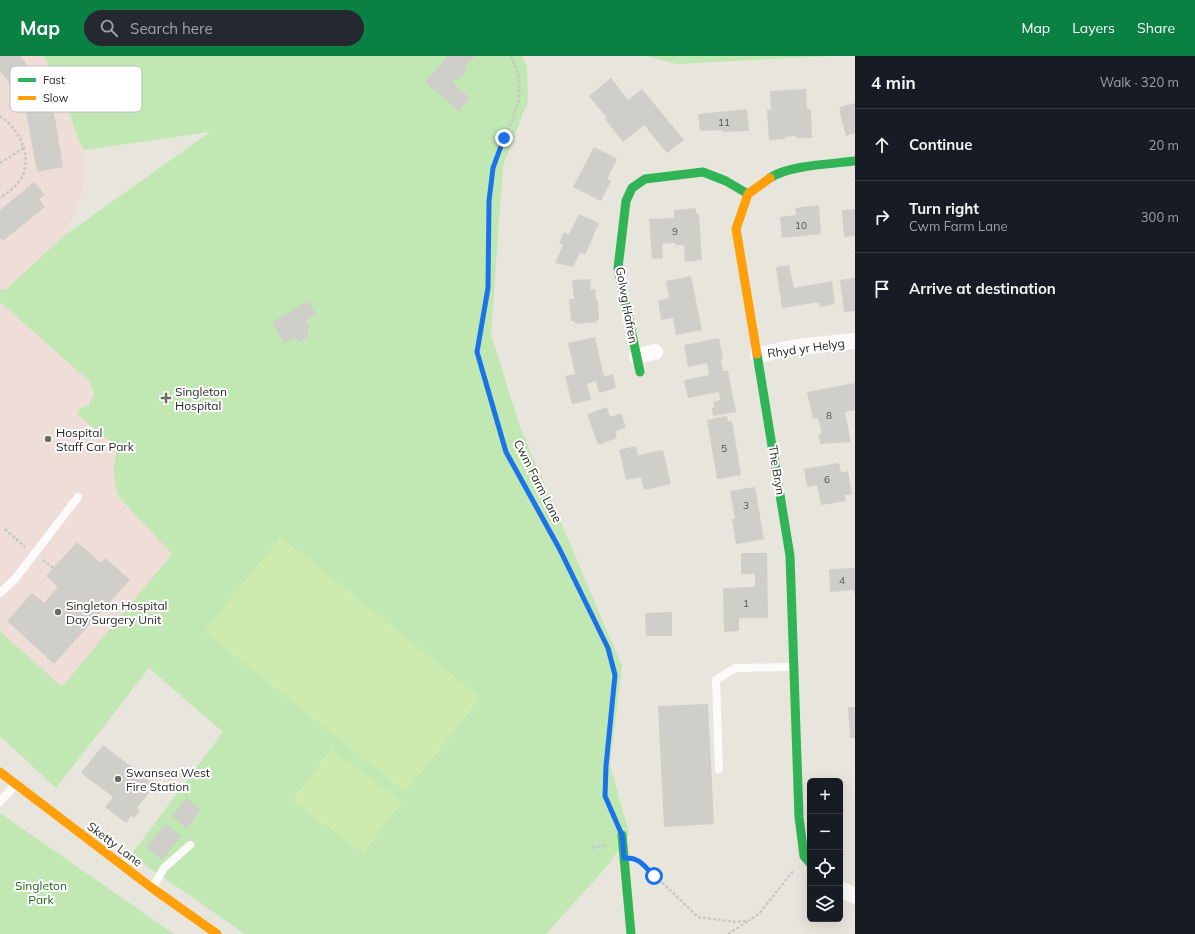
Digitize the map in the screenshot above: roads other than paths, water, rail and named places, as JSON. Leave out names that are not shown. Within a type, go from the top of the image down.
[{"type":"street","points":[[748,194],[774,175],[786,171],[855,161]]},
{"type":"street","name":"Golwg Hafren","points":[[640,372],[618,268],[626,200],[632,188],[645,179],[703,172],[726,181],[748,194]]},
{"type":"street","name":"The Bryn","points":[[748,194],[736,229],[790,556],[799,817],[807,860]]},
{"type":"street","name":"Rhyd yr Helyg","points":[[758,355],[797,347],[855,341]]},
{"type":"street","name":"Golwg Hafren","points":[[636,356],[655,352]]},
{"type":"street","name":"Sketty Lane","points":[[0,772],[152,888],[217,934]]},
{"type":"street","points":[[622,835],[631,934]]},
{"type":"street","points":[[843,890],[855,896]]},
{"type":"lane","points":[[0,593],[15,578],[78,497]]},
{"type":"lane","points":[[719,770],[716,680],[735,668],[793,667]]},
{"type":"lane","points":[[0,802],[15,784]]},
{"type":"lane","points":[[152,888],[164,868],[190,844]]},
{"type":"place","name":"Singleton Hospital","points":[[166,398]]},
{"type":"place","name":"Hospital Staff Car Park","points":[[48,439]]},
{"type":"place","name":"Singleton Hospital Day Surgery Unit","points":[[58,612]]},
{"type":"place","name":"Swansea West Fire Station","points":[[118,779]]},
{"type":"park label","name":"Singleton Park","points":[[41,892]]}]
